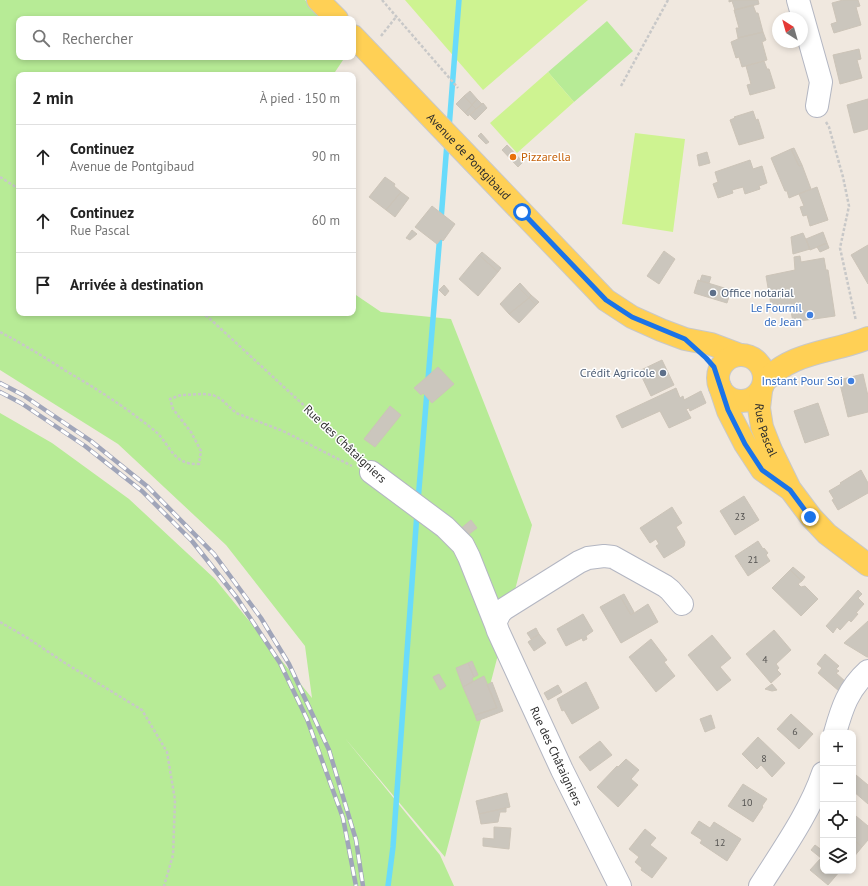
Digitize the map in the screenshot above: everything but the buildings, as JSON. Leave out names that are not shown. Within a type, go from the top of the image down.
[{"type":"main road","points":[[318,0],[334,16]]},
{"type":"main road","name":"Avenue de Pontgibaud","points":[[356,39],[606,300],[632,317],[685,339],[711,344],[744,356]]},
{"type":"main road","name":"Avenue de Pontgibaud","points":[[685,339],[714,367],[719,381]]},
{"type":"main road","points":[[806,355],[789,353],[732,357],[721,368],[719,381],[726,396],[738,401],[745,401],[757,396],[762,387],[778,370],[806,355],[864,340]]},
{"type":"main road","points":[[744,356],[755,360],[761,366],[764,374],[762,387]]},
{"type":"main road","name":"Rue Pascal","points":[[719,381],[728,410],[745,444],[762,470],[790,490]]},
{"type":"main road","name":"Rue Pascal","points":[[762,387],[759,408],[762,427],[790,490],[810,517],[827,534],[868,565]]},
{"type":"street","points":[[798,0],[821,82],[817,106]]},
{"type":"street","name":"Rue des Châtaigniers","points":[[371,472],[445,526],[462,545],[469,557],[496,625],[562,770],[620,886]]},
{"type":"street","points":[[496,625],[500,613],[511,604],[579,562],[596,556],[613,557],[665,586],[682,604]]},
{"type":"street","points":[[836,730],[846,699],[862,676],[868,671]]},
{"type":"street","points":[[760,886],[790,838],[816,792],[820,781]]},
{"type":"path","points":[[382,0],[458,88]]},
{"type":"path","points":[[621,86],[668,0]]},
{"type":"path","points":[[817,106],[829,127],[843,177],[849,206],[840,248],[864,340]]},
{"type":"path","points":[[0,177],[16,187]]},
{"type":"path","name":"Rue des Châtaigniers","points":[[206,316],[335,434],[371,472]]},
{"type":"path","points":[[0,332],[21,343],[110,398],[156,432],[173,454],[188,464],[199,464],[200,451],[191,432],[173,409],[170,400],[181,395],[202,394],[221,399],[236,413],[283,431],[345,464],[371,472]]},
{"type":"path","points":[[0,622],[142,710],[167,752],[175,800],[173,855],[164,886]]},
{"type":"green space","points":[[0,0],[305,0],[320,16],[16,16],[16,60],[343,60],[335,72],[16,72],[16,316],[356,316],[356,295],[381,312],[451,319],[532,525],[445,857],[344,737],[440,855],[454,886],[0,886],[0,413],[52,443],[129,499],[215,579],[312,698],[305,646],[226,545],[118,444],[0,370]]},
{"type":"green space","points":[[405,0],[588,0],[483,90]]},
{"type":"green space","points":[[607,21],[633,51],[574,102],[548,72]]},
{"type":"green space","points":[[548,72],[574,102],[517,153],[490,123]]},
{"type":"green space","points":[[635,133],[685,139],[673,232],[622,224]]},
{"type":"waterway","points":[[449,128],[459,0]]},
{"type":"waterway","points":[[441,220],[447,143]]},
{"type":"waterway","points":[[418,501],[440,234]]},
{"type":"waterway","points":[[388,886],[393,847],[417,513]]},
{"type":"railway","points":[[0,383],[23,395],[91,441],[148,487],[214,554],[261,618],[289,664],[329,750],[356,840],[363,886]]},
{"type":"railway","points":[[0,392],[21,403],[85,446],[142,491],[192,541],[237,598],[280,663],[307,719],[343,818],[356,886]]},
{"type":"place","name":"Pizzarella","points":[[513,157]]},
{"type":"place","name":"Office notarial","points":[[713,293]]},
{"type":"place","name":"Le Fournil de Jean","points":[[810,315]]},
{"type":"place","name":"Crédit Agricole","points":[[663,373]]},
{"type":"place","name":"Instant Pour Soi","points":[[851,381]]},
{"type":"route","points":[[522,212],[606,300],[632,317],[685,339],[706,358],[714,367],[718,376],[719,386],[734,425],[762,470],[790,490],[810,517]]}]
